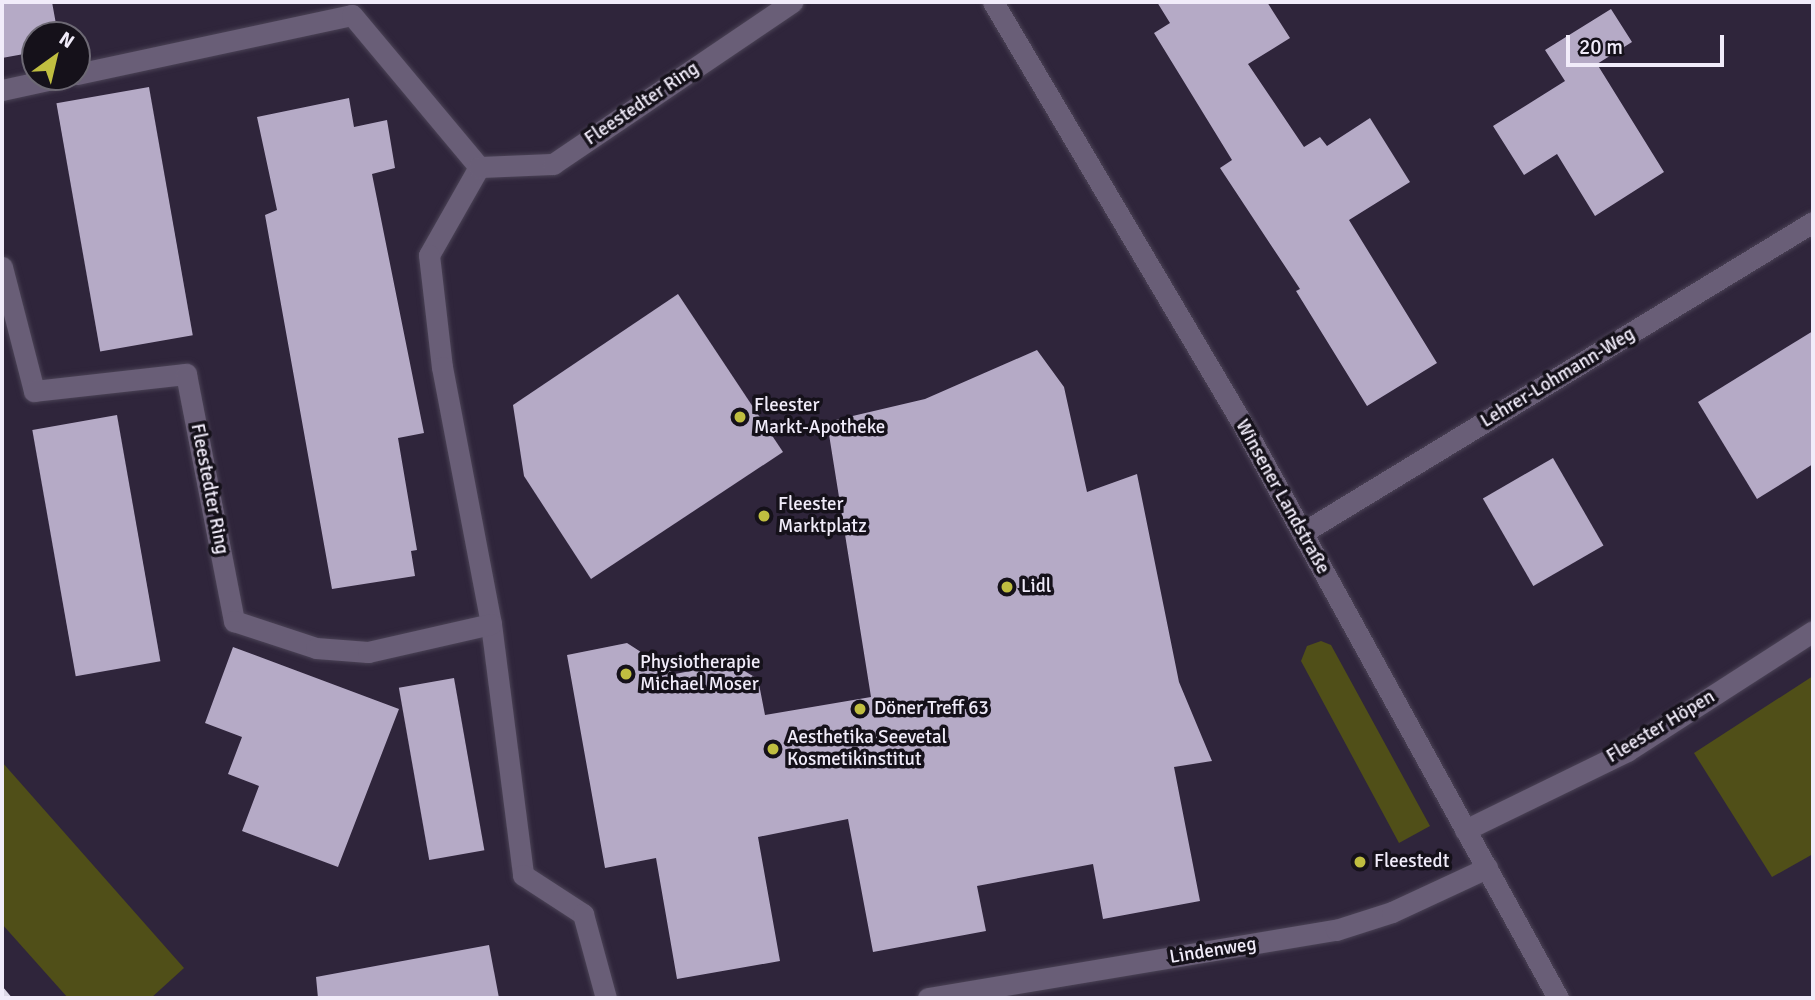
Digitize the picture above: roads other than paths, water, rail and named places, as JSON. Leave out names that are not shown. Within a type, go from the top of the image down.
[{"type":"street","name":"Fleestedter Ring","points":[[479,167],[553,164],[792,2]]},
{"type":"street","name":"Winsener Landstraße","points":[[993,2],[1302,533],[1559,998]]},
{"type":"street","points":[[91,71],[352,16],[479,167],[429,255],[442,366],[491,624],[523,875],[583,915],[606,998]]},
{"type":"street","points":[[2,90],[21,86]]},
{"type":"street","name":"Lehrer-Lohmann-Weg","points":[[1302,533],[1813,222]]},
{"type":"street","name":"Fleestedter Ring","points":[[2,267],[34,391],[186,374],[234,621],[316,648],[368,652],[491,624]]},
{"type":"street","name":"Fleester Höpen","points":[[1465,830],[1627,751],[1813,631]]},
{"type":"street","name":"Lindenweg","points":[[928,998],[1336,930],[1392,912],[1487,868]]},
{"type":"railway","points":[[2,990],[9,998]]},
{"type":"place","name":"Fleester Markt-Apotheke","points":[[740,417]]},
{"type":"place","name":"Fleester Marktplatz","points":[[764,516]]},
{"type":"place","name":"Lidl","points":[[1007,587]]},
{"type":"place","name":"Physiotherapie Michael Moser","points":[[626,674]]},
{"type":"place","name":"Döner Treff 63","points":[[860,709]]},
{"type":"place","name":"Aesthetika Seevetal Kosmetikinstitut","points":[[773,749]]},
{"type":"place","name":"Fleestedt","points":[[1360,862]]}]
